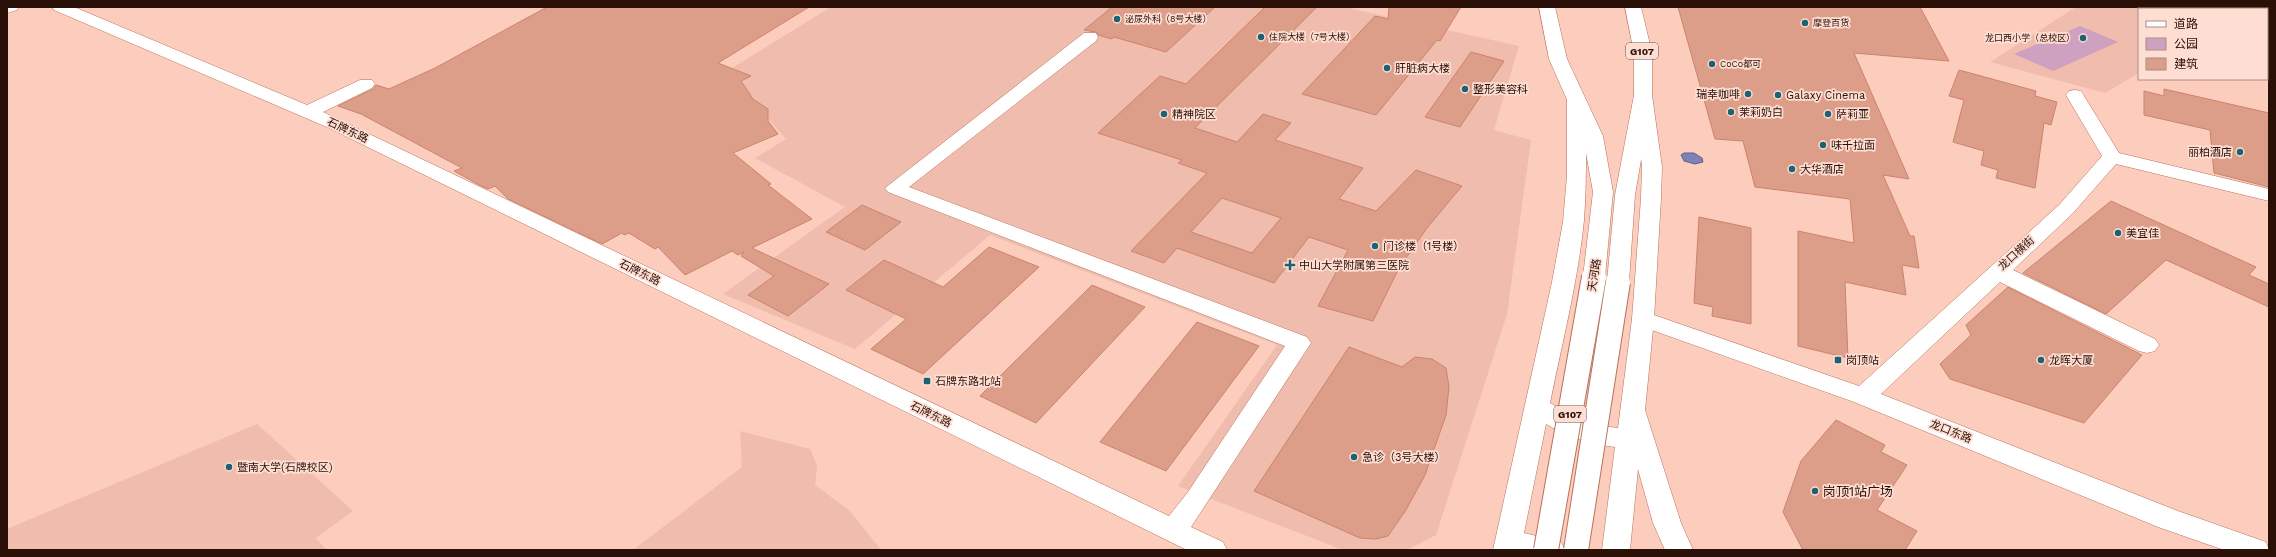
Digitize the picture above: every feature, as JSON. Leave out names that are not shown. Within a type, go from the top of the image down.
[{"type":"main road","points":[[7,8],[11,7]]},
{"type":"main road","name":"石牌东路","points":[[60,7],[308,112],[1213,550]]},
{"type":"main road","name":"天河路","points":[[1546,550],[1594,277],[1603,192],[1593,136],[1561,69],[1554,49],[1547,7]]},
{"type":"main road","name":"G107","points":[[1576,550],[1618,282],[1625,195],[1643,95],[1643,54],[1633,7]]},
{"type":"main road","points":[[1090,37],[895,188],[1299,343],[1197,499],[1173,531]]},
{"type":"main road","points":[[308,112],[366,84]]},
{"type":"main road","points":[[1616,550],[1634,407],[1643,319],[1652,177],[1650,141],[1643,95]]},
{"type":"main road","points":[[2074,95],[2112,157],[2269,195]]},
{"type":"main road","points":[[1551,550],[1508,545],[1563,282],[1573,222],[1577,176],[1576,98]]},
{"type":"main road","name":"龙口横街","points":[[1863,396],[2066,209],[2112,157]]},
{"type":"main road","points":[[1997,271],[2147,345]]},
{"type":"main road","name":"龙口东路","points":[[1643,319],[1863,396],[2168,519],[2256,550]]},
{"type":"main road","points":[[1537,407],[1576,431],[1600,437],[1630,438]]},
{"type":"main road","points":[[1634,407],[1667,523],[1679,550]]},
{"type":"shaded area","name":"中山大学附属第三医院","points":[[831,7],[1344,7],[1519,46],[1494,130],[1531,140],[1507,314],[1436,535],[1407,550],[1343,550],[1178,486],[1277,345],[990,235],[855,349],[723,294],[845,207],[755,158],[786,139],[727,71]]},
{"type":"shaded area","name":"龙口西小学（总校区）","points":[[2076,7],[2251,7],[2138,8],[2138,74],[2105,93],[1990,62]]},
{"type":"shaded area","name":"暨南大学(石牌校区)","points":[[257,424],[353,511],[316,538],[326,550],[7,550],[7,529]]},
{"type":"shaded area","points":[[740,431],[810,449],[817,466],[815,485],[850,511],[881,550],[633,550],[742,467]]},
{"type":"green space","points":[[2080,26],[2118,42],[2053,71],[2014,54]]},
{"type":"water","points":[[1684,153],[1694,153],[1702,158],[1703,162],[1695,164],[1684,161],[1681,155]]},
{"type":"building","points":[[547,7],[809,7],[718,63],[751,76],[741,81],[753,99],[768,109],[768,121],[778,134],[733,153],[771,184],[768,185],[812,219],[752,248],[829,284],[788,316],[748,295],[774,276],[741,256],[744,252],[738,255],[732,251],[685,275],[658,247],[655,249],[629,233],[624,235],[622,233],[602,244],[508,199],[495,186],[488,189],[481,186],[454,171],[462,168],[361,114],[338,106],[373,89],[376,85],[389,89],[435,68]]},
{"type":"building","points":[[1112,7],[1215,7],[1166,52],[1114,37],[1112,39],[1098,35],[1096,32],[1084,30]]},
{"type":"building","points":[[1265,7],[1317,7],[1195,128],[1237,142],[1263,114],[1291,123],[1275,140],[1363,168],[1339,199],[1376,211],[1416,170],[1462,186],[1427,228],[1399,268],[1373,321],[1318,306],[1348,250],[1309,237],[1274,283],[1177,248],[1164,263],[1131,251],[1207,173],[1178,163],[1182,160],[1098,133],[1160,76],[1186,84]],"holes":[[[1222,198],[1281,218],[1252,253],[1191,232]]]},
{"type":"building","points":[[1389,7],[1461,7],[1440,41],[1437,40],[1376,115],[1302,94],[1375,16],[1388,19]]},
{"type":"building","points":[[1678,7],[1920,7],[1949,61],[1854,53],[1909,179],[1883,175],[1910,236],[1914,236],[1919,268],[1902,265],[1906,295],[1845,282],[1848,358],[1798,346],[1798,231],[1854,243],[1850,199],[1755,187],[1743,141],[1715,139]]},
{"type":"building","name":"整形美容科","points":[[1471,52],[1504,61],[1460,127],[1425,117]]},
{"type":"building","points":[[1959,70],[2036,91],[2035,96],[2057,102],[2051,125],[2044,123],[2035,188],[1996,178],[1998,170],[1981,165],[1984,151],[1953,142],[1964,100],[1949,96]]},
{"type":"building","name":"丽柏酒店","points":[[2164,89],[2269,113],[2269,187],[2214,173],[2210,130],[2144,115],[2144,91],[2164,96]]},
{"type":"building","points":[[2111,201],[2256,267],[2249,275],[2269,284],[2269,307],[2166,260],[2106,314],[2023,273]]},
{"type":"building","points":[[862,205],[901,222],[865,250],[826,232]]},
{"type":"building","points":[[1699,217],[1751,228],[1751,324],[1712,316],[1713,307],[1694,303]]},
{"type":"building","points":[[989,247],[1039,267],[923,374],[871,349],[906,319],[846,290],[884,260],[943,287]]},
{"type":"building","points":[[1092,285],[1145,307],[1036,423],[980,396]]},
{"type":"building","name":"龙晖大厦","points":[[2008,287],[2142,355],[2084,423],[1950,379],[1940,364],[1971,335],[1966,325]]},
{"type":"building","points":[[1197,322],[1259,346],[1166,471],[1100,442]]},
{"type":"building","name":"急诊（3号大楼）","points":[[1349,347],[1402,367],[1415,357],[1432,359],[1446,368],[1449,387],[1446,415],[1425,475],[1406,510],[1388,536],[1376,539],[1360,538],[1254,491]]},
{"type":"building","points":[[1836,420],[1885,445],[1881,452],[1907,465],[1877,510],[1917,531],[1905,550],[1803,550],[1783,512],[1801,461]]},
{"type":"place","name":"泌尿外科（8号大楼）","points":[[1117,19]]},
{"type":"place","name":"摩登百货","points":[[1805,23]]},
{"type":"place","name":"住院大楼（7号大楼）","points":[[1261,37]]},
{"type":"place","name":"龙口西小学（总校区）","points":[[2083,38]]},
{"type":"place","name":"CoCo都可","points":[[1712,64]]},
{"type":"place","name":"肝脏病大楼","points":[[1387,68]]},
{"type":"place","name":"整形美容科","points":[[1465,89]]},
{"type":"place","name":"瑞幸咖啡","points":[[1748,94]]},
{"type":"place","name":"Galaxy Cinema","points":[[1778,95]]},
{"type":"place","name":"茉莉奶白","points":[[1731,112]]},
{"type":"place","name":"精神院区","points":[[1164,114]]},
{"type":"place","name":"萨莉亚","points":[[1828,114]]},
{"type":"place","name":"味千拉面","points":[[1823,145]]},
{"type":"place","name":"丽柏酒店","points":[[2240,152]]},
{"type":"place","name":"大华酒店","points":[[1792,169]]},
{"type":"place","name":"美宜佳","points":[[2118,233]]},
{"type":"place","name":"门诊楼（1号楼）","points":[[1375,246]]},
{"type":"place","name":"中山大学附属第三医院","points":[[1290,265]]},
{"type":"place","name":"岗顶站","points":[[1838,360]]},
{"type":"place","name":"龙晖大厦","points":[[2041,360]]},
{"type":"place","name":"石牌东路北站","points":[[927,381]]},
{"type":"place","name":"急诊（3号大楼）","points":[[1354,457]]},
{"type":"place","name":"暨南大学(石牌校区)","points":[[229,467]]},
{"type":"place","name":"岗顶1站广场","points":[[1815,491]]}]
